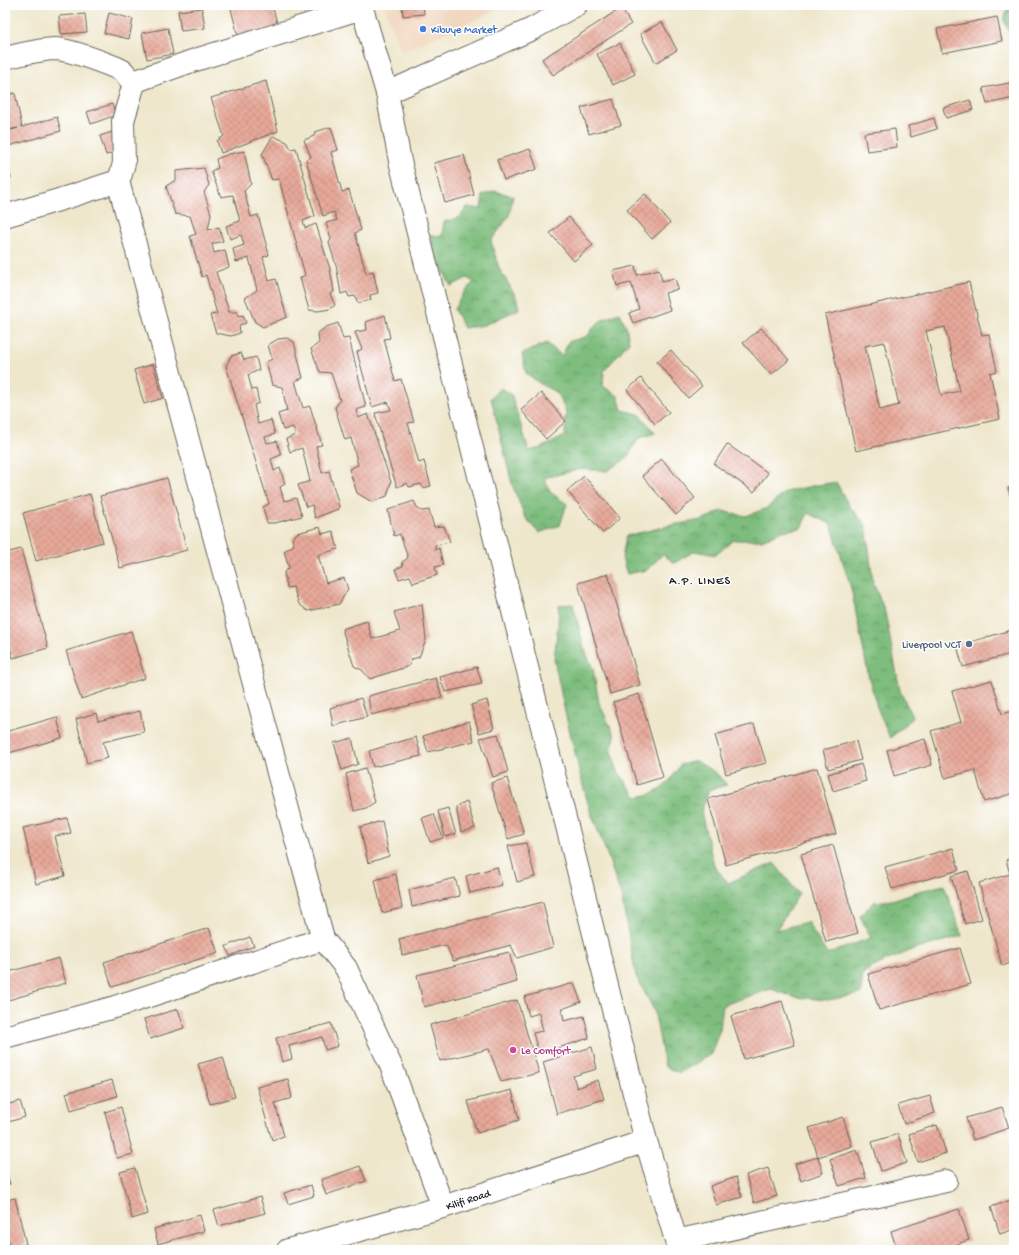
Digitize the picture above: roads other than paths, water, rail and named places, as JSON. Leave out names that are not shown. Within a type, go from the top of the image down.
[{"type":"street","points":[[387,93],[532,29],[576,5]]},
{"type":"street","points":[[443,1208],[392,1068],[346,968],[323,939],[118,181],[123,170],[124,163],[123,121],[134,84],[139,80],[192,61],[362,8],[387,93],[402,168],[646,1141],[677,1245],[946,1181]]},
{"type":"street","points":[[5,58],[25,53],[56,49],[117,68],[123,71],[134,84]]},
{"type":"street","points":[[5,216],[118,181]]},
{"type":"street","points":[[5,1037],[115,1007],[323,939]]},
{"type":"street","name":"Kilifi Road","points":[[288,1250],[443,1208],[646,1141]]},
{"type":"place","name":"Kibuye Market","points":[[423,29]]},
{"type":"place","name":"Liverpool VCT","points":[[969,644]]},
{"type":"place","name":"Le Comfort","points":[[513,1050]]},
{"type":"district","name":"A.P. LINES","points":[[700,580]]}]
